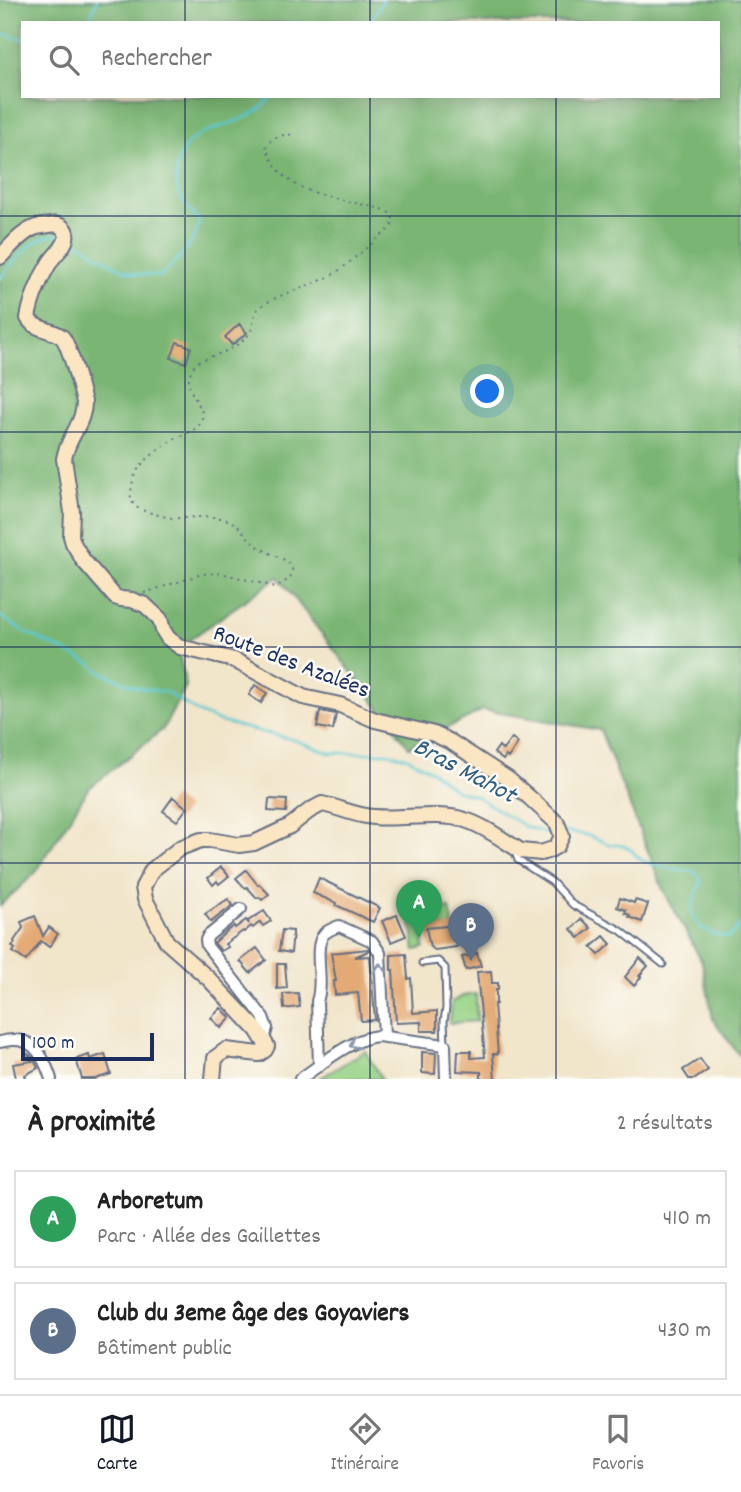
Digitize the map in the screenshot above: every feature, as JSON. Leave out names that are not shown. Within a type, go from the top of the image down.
[{"type":"main road","name":"Route des Azalées","points":[[0,257],[32,228],[55,223],[66,231],[64,246],[48,266],[28,318],[31,324],[54,332],[68,345],[84,402],[81,419],[64,458],[72,512],[71,536],[83,560],[115,597],[145,606],[160,619],[168,638],[180,647],[234,660],[303,697],[340,705],[375,720],[434,734],[451,742],[508,779],[551,817],[561,830],[562,836],[557,846],[541,853],[531,853],[521,851],[465,820],[376,818],[322,804],[290,826],[254,843],[239,845],[201,840],[180,848],[165,858],[152,870],[144,887],[145,899],[163,937],[209,979],[264,1038]]},
{"type":"main road","points":[[213,1079],[215,1058],[226,1050],[258,1054],[267,1046],[264,1038]]},
{"type":"street","points":[[241,909],[208,936],[207,946],[263,1017],[267,1028],[264,1038]]},
{"type":"street","points":[[319,1066],[319,945],[326,932],[339,926],[372,941],[380,953],[384,1036]]},
{"type":"street","points":[[300,1079],[362,1040],[384,1036],[444,1045],[446,1079]]},
{"type":"street","points":[[0,1042],[13,1038],[32,1045],[47,1066],[51,1079]]},
{"type":"lane","points":[[512,846],[519,860],[552,882],[573,905],[620,930],[663,964]]},
{"type":"lane","points":[[422,963],[438,961],[445,968],[444,1045]]},
{"type":"path","points":[[135,601],[143,593],[202,574],[221,573],[275,587],[287,581],[291,574],[292,569],[288,562],[253,543],[240,527],[226,520],[210,516],[171,518],[136,506],[130,495],[140,465],[168,442],[193,430],[202,420],[202,413],[188,383],[188,376],[197,362],[229,350],[248,334],[259,308],[329,277],[392,226],[392,214],[385,210],[331,197],[290,181],[272,160],[266,148],[270,142],[284,134],[293,135]]},
{"type":"green space","points":[[0,0],[741,0],[741,1055],[713,1019],[702,962],[663,889],[600,730],[483,710],[409,747],[278,577],[178,648],[186,686],[163,729],[88,789],[36,872],[0,906]]},
{"type":"green space","points":[[450,908],[453,926],[423,928],[424,948],[415,950],[410,914]]},
{"type":"green space","points":[[476,994],[477,1021],[449,1023],[452,1002],[463,996]]},
{"type":"green space","points":[[365,1051],[382,1079],[319,1079]]},
{"type":"building","points":[[239,324],[247,333],[232,345],[225,337]]},
{"type":"building","points":[[177,342],[191,347],[186,363],[171,358]]},
{"type":"building","points":[[255,685],[267,693],[261,703],[249,695]]},
{"type":"building","points":[[320,711],[336,714],[333,730],[317,727]]},
{"type":"building","points":[[512,738],[518,743],[508,758],[506,756],[503,760],[494,753],[499,746],[503,750]]},
{"type":"building","points":[[173,797],[187,808],[177,821],[163,811]]},
{"type":"building","points":[[269,799],[287,800],[286,812],[268,811]]},
{"type":"building","points":[[221,867],[229,876],[213,885],[208,878]]},
{"type":"building","points":[[246,870],[269,894],[262,900],[236,878]]},
{"type":"building","points":[[319,878],[380,908],[373,922],[313,893]]},
{"type":"building","points":[[620,898],[648,904],[642,922],[629,917],[630,915],[625,913],[626,910],[617,907]]},
{"type":"building","points":[[228,899],[233,905],[211,922],[205,914]]},
{"type":"building","points":[[264,911],[271,921],[263,926],[260,922],[253,928],[251,926],[225,944],[228,947],[221,951],[214,943],[234,926],[235,928],[246,920],[249,924],[248,921]]},
{"type":"building","points":[[397,915],[406,936],[391,942],[382,921]]},
{"type":"building","points":[[35,916],[43,936],[49,927],[58,934],[49,947],[41,941],[26,961],[13,952],[15,949],[12,946],[23,928],[21,922]]},
{"type":"building","points":[[582,919],[591,928],[579,938],[571,929]]},
{"type":"building","points":[[458,925],[461,942],[456,947],[435,950],[430,947],[426,928]]},
{"type":"building","points":[[282,930],[293,931],[291,953],[279,951]]},
{"type":"building","points":[[604,936],[611,944],[599,955],[591,947]]},
{"type":"building","points":[[257,948],[266,960],[250,973],[240,961]]},
{"type":"building","points":[[368,949],[355,957],[370,956],[375,1020],[361,1021],[358,993],[335,995],[336,981],[331,953]]},
{"type":"building","points":[[477,953],[481,966],[466,970],[462,957]]},
{"type":"building","points":[[406,954],[408,979],[411,978],[413,1013],[437,1011],[437,1031],[421,1031],[421,1022],[396,1023],[391,955]]},
{"type":"building","points":[[640,958],[648,966],[634,986],[625,977]]},
{"type":"building","points":[[277,964],[285,964],[287,988],[277,989]]},
{"type":"building","points":[[491,971],[492,983],[498,983],[494,1004],[498,1054],[493,1054],[495,1079],[481,1079],[481,1072],[457,1071],[458,1051],[471,1051],[471,1058],[485,1057],[477,972]]},
{"type":"building","points":[[298,993],[300,1007],[284,1009],[283,994]]},
{"type":"building","points":[[221,1008],[231,1018],[221,1028],[211,1018]]},
{"type":"building","points":[[422,1052],[436,1053],[435,1074],[422,1073]]},
{"type":"building","points":[[27,1053],[38,1068],[25,1075],[26,1079],[16,1079],[13,1064],[32,1061]]},
{"type":"building","points":[[105,1054],[111,1074],[95,1079],[82,1079],[76,1059],[89,1055],[90,1059]]},
{"type":"building","points":[[700,1059],[708,1070],[695,1079],[689,1079],[683,1070]]},
{"type":"waterway","points":[[89,21],[97,0]]},
{"type":"waterway","points":[[370,21],[383,0]]},
{"type":"waterway","points":[[0,33],[21,38]]},
{"type":"waterway","points":[[72,238],[116,267],[135,274],[161,276],[190,244],[199,220],[184,203],[178,191],[176,177],[182,152],[191,141],[203,133],[247,117],[261,108],[269,98]]},
{"type":"waterway","points":[[0,278],[35,242],[53,235],[63,235]]},
{"type":"waterway","name":"Bras Mahot","points":[[0,616],[101,672],[136,687],[166,692],[199,713],[221,722],[291,739],[330,753],[387,753],[406,757],[432,771],[455,790],[476,796],[524,826],[544,833],[556,833]]},
{"type":"waterway","name":"Bras Mahot","points":[[566,832],[624,846],[648,863],[693,871],[701,881],[692,908],[699,925],[715,935],[728,937],[741,924]]},
{"type":"place","name":"Arboretum","points":[[419,938]]},
{"type":"place","name":"Club du 3eme âge des Goyaviers","points":[[471,961]]}]
